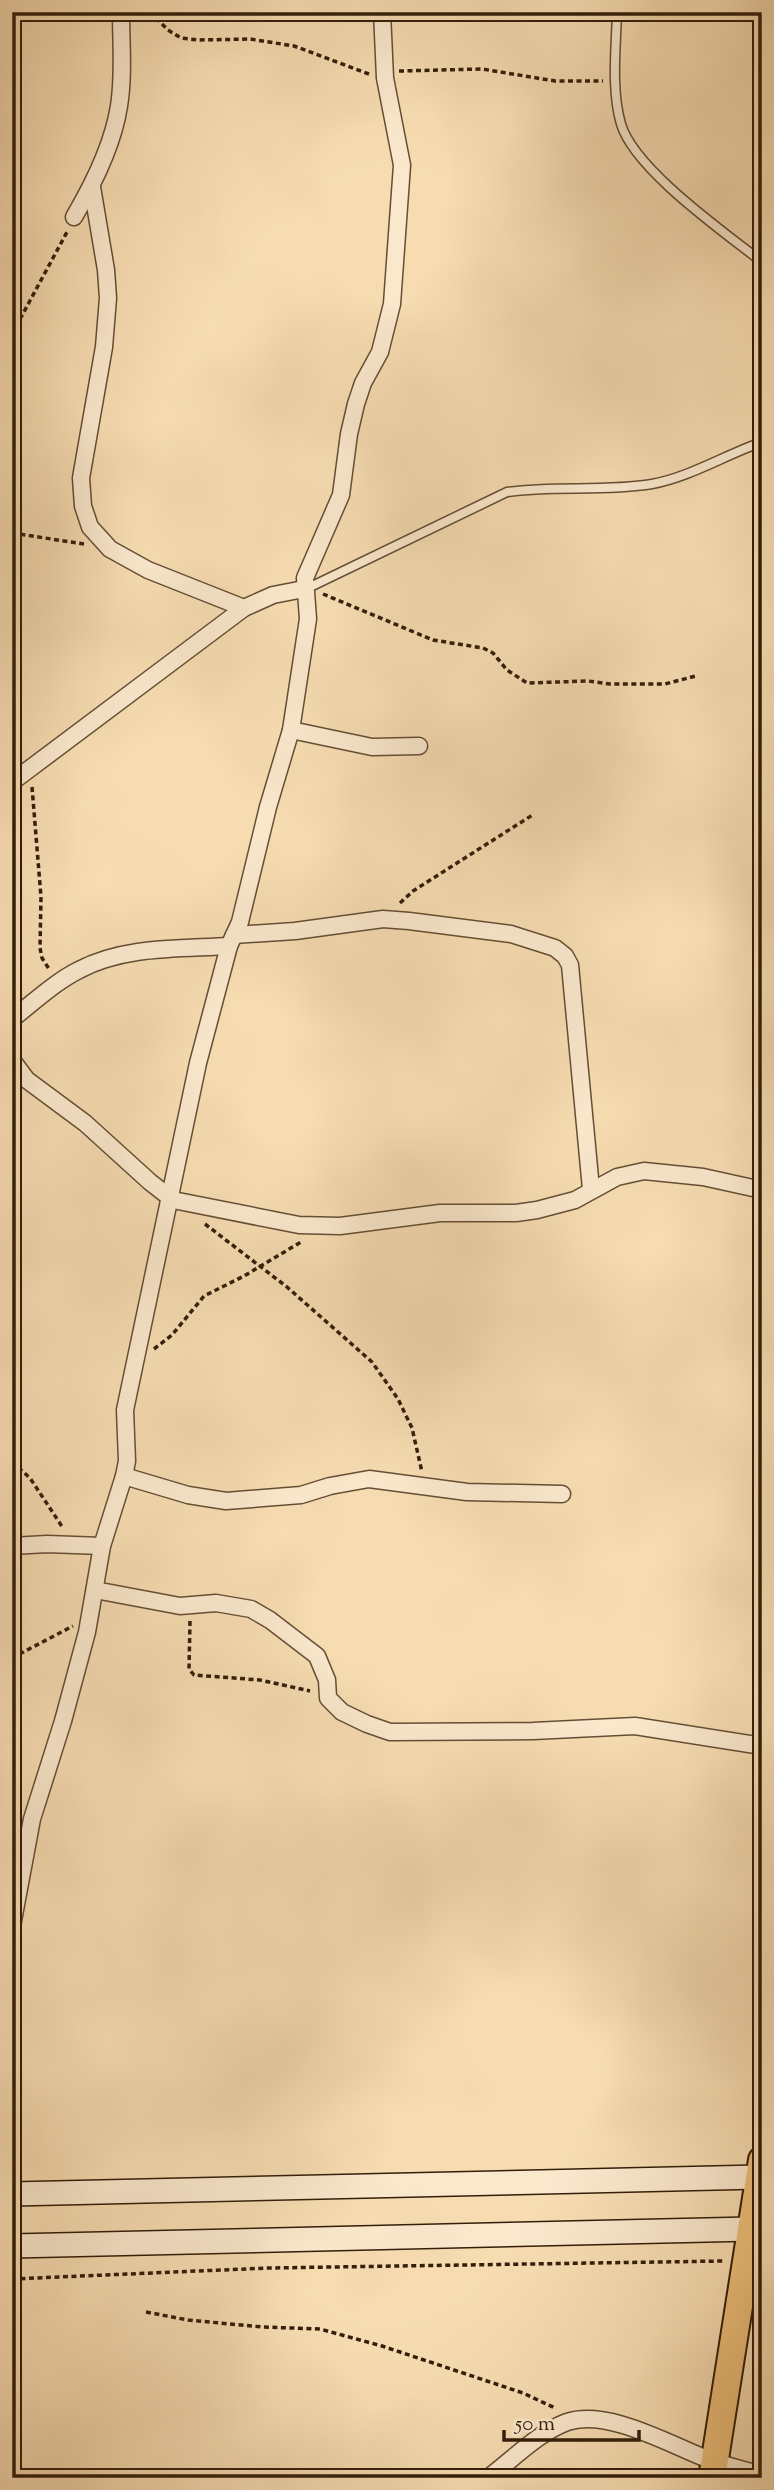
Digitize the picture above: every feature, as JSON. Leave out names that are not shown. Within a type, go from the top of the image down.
[{"type":"highway","points":[[713,2470],[760,2169]]},
{"type":"main road","points":[[12,2193],[760,2169]]},
{"type":"main road","points":[[12,2246],[751,2229]]},
{"type":"street","points":[[74,217],[92,187],[107,150],[119,108],[121,12]]},
{"type":"street","points":[[12,1926],[32,1819],[63,1721],[90,1618],[102,1546],[124,1476],[127,1461],[125,1410],[198,1063],[232,941],[240,922],[268,807],[291,730],[308,619],[305,578],[341,495],[356,404],[363,383],[380,352],[392,304],[402,165],[384,75],[382,12]]},
{"type":"street","points":[[92,187],[108,298],[104,347],[81,478],[83,506],[90,527],[110,549],[148,570],[244,608]]},
{"type":"street","points":[[12,782],[244,608],[274,595],[307,589]]},
{"type":"street","points":[[291,730],[372,747],[419,746]]},
{"type":"street","points":[[12,1018],[58,983],[92,964],[131,952],[232,941],[383,919],[512,934],[555,948],[565,956],[572,980],[591,1189]]},
{"type":"street","points":[[12,1060],[27,1080],[85,1123],[168,1196],[183,1202],[249,1216],[319,1226],[340,1226],[440,1213],[516,1213],[575,1200],[617,1177],[644,1171],[703,1177],[762,1190]]},
{"type":"street","points":[[124,1476],[188,1495],[226,1501],[301,1495],[355,1480],[382,1480],[467,1492],[562,1494]]},
{"type":"street","points":[[12,1546],[102,1546]]},
{"type":"street","points":[[95,1590],[188,1606],[216,1603],[251,1609],[317,1656],[327,1680],[328,1698],[342,1712],[390,1732],[520,1731],[635,1726],[762,1746]]},
{"type":"street","points":[[488,2478],[542,2436],[570,2421],[598,2421],[651,2433],[713,2470],[762,2474]]},
{"type":"lane","points":[[617,12],[617,103],[622,127],[634,150],[692,206],[762,262]]},
{"type":"lane","points":[[307,589],[507,492],[536,488],[605,488],[651,484],[675,478],[762,442]]},
{"type":"path","points":[[150,12],[168,30],[181,38],[250,39],[294,46],[338,64],[384,75],[424,69],[482,69],[555,81],[616,79]]},
{"type":"path","points":[[12,334],[74,217]]},
{"type":"path","points":[[12,533],[110,549]]},
{"type":"path","points":[[307,589],[433,640],[483,648],[493,653],[508,670],[527,683],[588,681],[610,684],[665,684],[695,676]]},
{"type":"path","points":[[34,767],[33,795],[41,897],[40,948],[42,958],[58,983]]},
{"type":"path","points":[[383,919],[414,891],[534,814]]},
{"type":"path","points":[[199,1220],[287,1287],[378,1370],[398,1399],[412,1428],[424,1486]]},
{"type":"path","points":[[134,1361],[157,1348],[172,1335],[204,1296],[291,1249],[319,1226]]},
{"type":"path","points":[[12,1462],[30,1478],[74,1545]]},
{"type":"path","points":[[188,1606],[191,1628],[189,1669],[194,1675],[260,1680],[321,1693],[328,1698]]},
{"type":"path","points":[[12,1658],[90,1618]]},
{"type":"path","points":[[12,2279],[268,2269],[744,2260]]},
{"type":"path","points":[[146,2312],[188,2320],[320,2329],[382,2346],[523,2393],[553,2407],[570,2421]]}]
